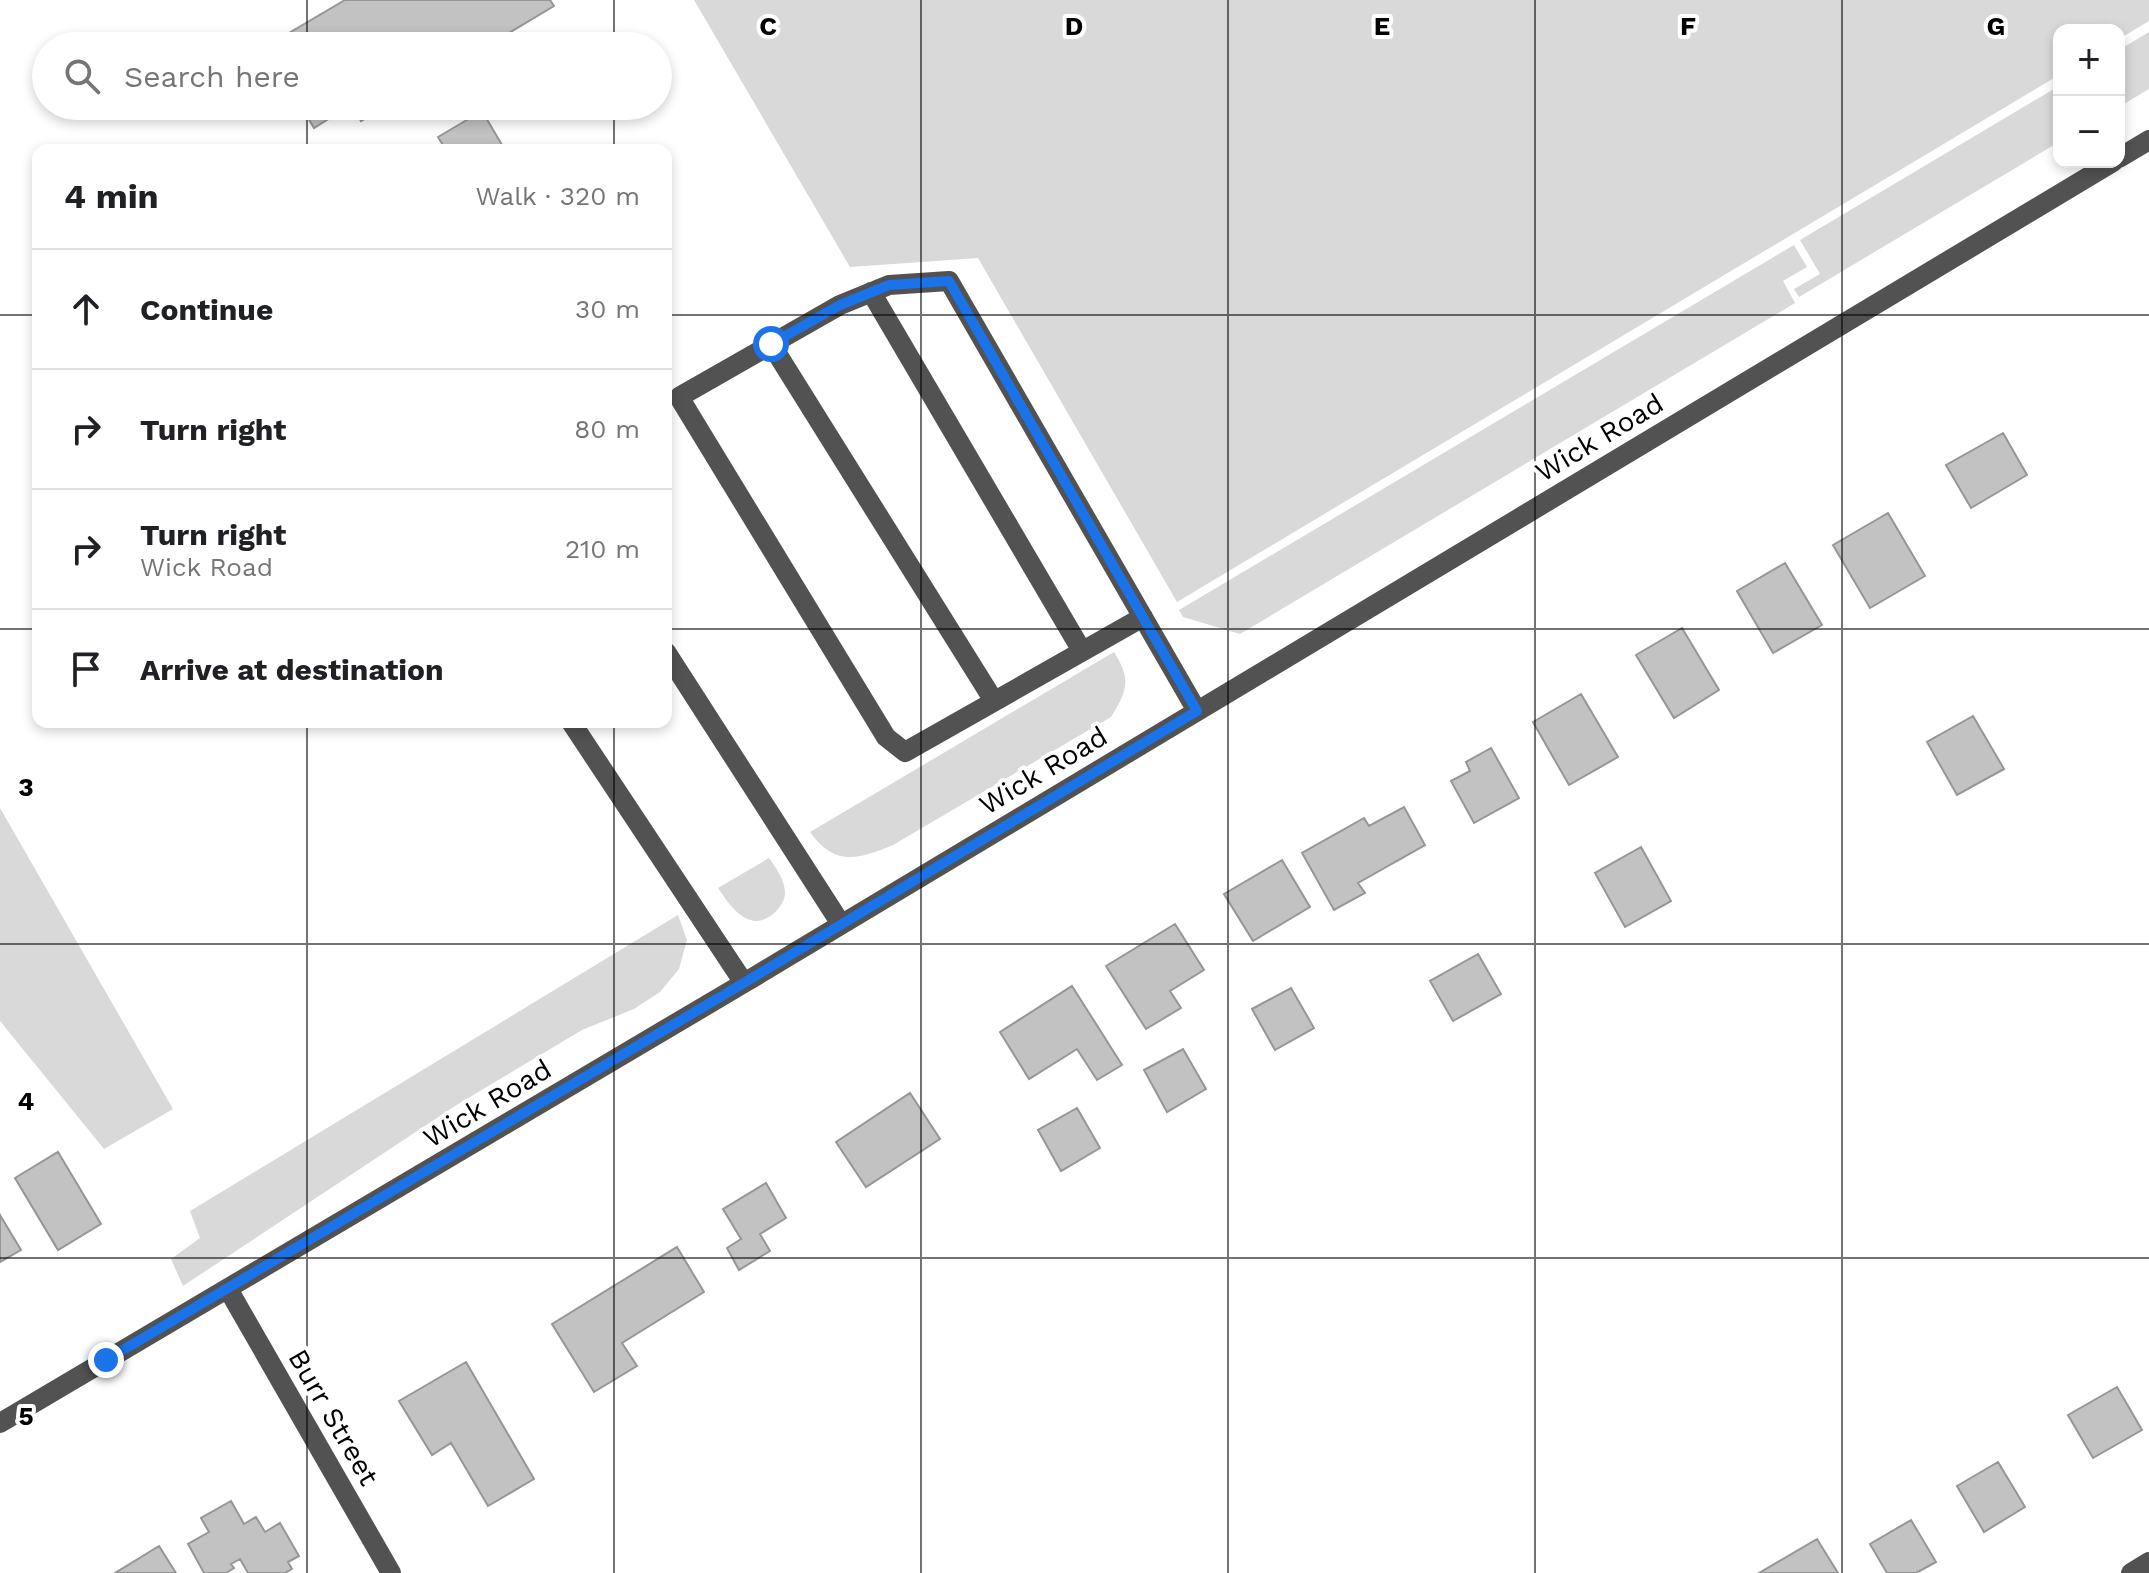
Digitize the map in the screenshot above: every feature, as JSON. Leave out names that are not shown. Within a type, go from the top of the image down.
[{"type":"street","points":[[2125,154],[2149,140]]},
{"type":"street","name":"Wick Road","points":[[0,1423],[744,983],[2103,168]]},
{"type":"street","points":[[1143,617],[905,752],[886,737],[679,397],[840,305],[889,285],[949,281],[1143,617],[1197,711]]},
{"type":"street","points":[[871,292],[1082,651]]},
{"type":"street","points":[[771,344],[994,701]]},
{"type":"street","points":[[672,661],[841,924]]},
{"type":"street","points":[[575,728],[744,983]]},
{"type":"street","name":"Burr Street","points":[[228,1289],[391,1573]]},
{"type":"street","points":[[2131,1573],[2149,1562]]},
{"type":"shaded area","points":[[694,0],[2149,0],[2149,21],[2125,35],[2125,24],[2053,24],[2053,79],[1177,602],[978,258],[850,267]]},
{"type":"shaded area","points":[[2149,32],[2149,89],[2125,103],[2125,96],[2125,46]]},
{"type":"shaded area","points":[[2053,90],[2053,146],[1799,297],[1794,289],[1820,274],[1800,240]]},
{"type":"shaded area","points":[[1794,245],[1807,267],[1783,281],[1795,303],[1240,634],[1183,617],[1179,610]]},
{"type":"shaded area","points":[[1114,652],[1123,670],[1125,684],[1111,717],[880,850],[858,856],[838,855],[819,843],[810,832]]},
{"type":"shaded area","points":[[0,808],[173,1109],[104,1149],[0,1021]]},
{"type":"shaded area","points":[[769,858],[780,874],[784,899],[775,912],[764,919],[748,919],[734,909],[718,888]]},
{"type":"shaded area","points":[[678,915],[687,940],[679,969],[660,992],[634,1009],[582,1030],[455,1106],[183,1286],[171,1259],[200,1238],[190,1211]]},
{"type":"building","points":[[345,0],[550,0],[554,6],[510,32],[291,32]]},
{"type":"building","points":[[309,120],[327,120],[314,128]]},
{"type":"building","points":[[467,120],[487,120],[501,144],[442,144],[438,137]]},
{"type":"building","points":[[2003,433],[2027,475],[1971,508],[1946,465]]},
{"type":"building","points":[[1888,513],[1925,576],[1870,608],[1833,545]]},
{"type":"building","points":[[1785,563],[1822,625],[1773,653],[1737,591]]},
{"type":"building","points":[[1682,628],[1719,690],[1674,718],[1636,655]]},
{"type":"building","points":[[1581,694],[1618,757],[1569,785],[1533,722]]},
{"type":"building","points":[[1973,716],[2004,769],[1957,795],[1927,742]]},
{"type":"building","points":[[1491,748],[1519,798],[1474,823],[1451,781],[1470,771],[1466,762]]},
{"type":"building","points":[[1404,807],[1425,845],[1358,883],[1365,893],[1334,910],[1302,853],[1364,818],[1369,826]]},
{"type":"building","points":[[1641,847],[1671,901],[1625,927],[1595,873]]},
{"type":"building","points":[[1282,860],[1310,907],[1253,941],[1224,894]]},
{"type":"building","points":[[1175,924],[1204,970],[1170,991],[1181,1008],[1146,1029],[1106,966]]},
{"type":"building","points":[[1478,954],[1501,994],[1453,1021],[1430,981]]},
{"type":"building","points":[[1072,986],[1122,1065],[1097,1080],[1077,1049],[1029,1079],[1000,1032]]},
{"type":"building","points":[[1291,988],[1314,1028],[1275,1050],[1252,1009]]},
{"type":"building","points":[[1183,1049],[1206,1089],[1167,1112],[1144,1070]]},
{"type":"building","points":[[910,1093],[940,1139],[866,1187],[836,1142]]},
{"type":"building","points":[[1077,1108],[1100,1148],[1061,1171],[1038,1130]]},
{"type":"building","points":[[58,1152],[101,1224],[58,1250],[15,1178]]},
{"type":"building","points":[[766,1183],[786,1218],[760,1234],[770,1251],[739,1270],[727,1248],[741,1239],[723,1209]]},
{"type":"building","points":[[0,1215],[21,1250],[0,1262]]},
{"type":"building","points":[[677,1247],[704,1292],[622,1343],[637,1366],[594,1392],[552,1324]]},
{"type":"building","points":[[466,1362],[534,1479],[488,1506],[451,1443],[432,1455],[399,1401]]},
{"type":"building","points":[[2117,1387],[2142,1430],[2093,1458],[2068,1415]]},
{"type":"building","points":[[1998,1462],[2025,1507],[1984,1532],[1957,1486]]},
{"type":"building","points":[[231,1501],[244,1524],[256,1517],[265,1532],[280,1523],[299,1556],[288,1562],[292,1569],[285,1573],[248,1573],[240,1559],[231,1564],[234,1568],[226,1573],[204,1573],[188,1544],[209,1532],[201,1518]]},
{"type":"building","points":[[1911,1520],[1936,1562],[1916,1573],[1887,1573],[1870,1544]]},
{"type":"building","points":[[1817,1539],[1838,1573],[1759,1573]]},
{"type":"building","points":[[159,1546],[176,1573],[115,1573]]},
{"type":"route","points":[[106,1360],[1197,711],[949,281],[889,285],[840,305],[771,344]]}]
